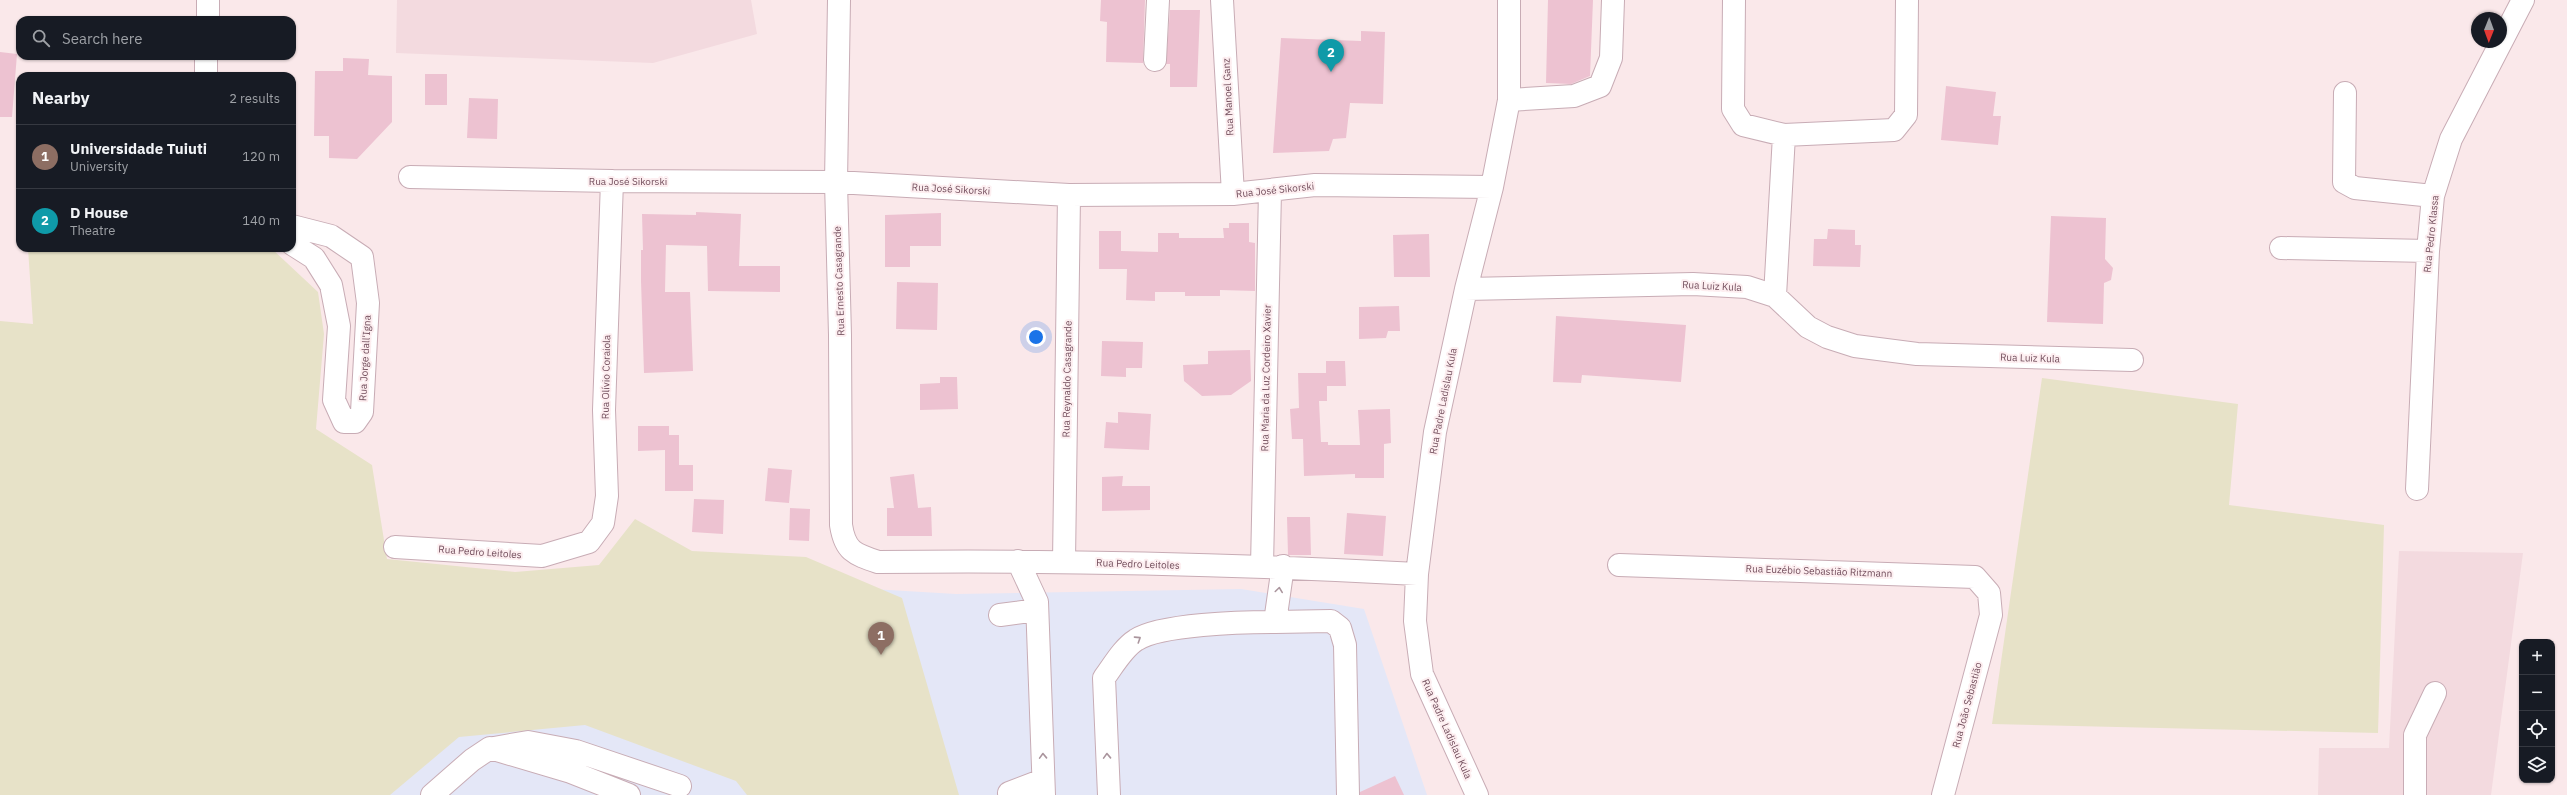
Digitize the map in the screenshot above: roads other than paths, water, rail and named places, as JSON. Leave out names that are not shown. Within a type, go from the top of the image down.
[{"type":"street","points":[[208,0],[208,16]]},
{"type":"street","name":"Rua Ernesto Casagrande","points":[[839,0],[836,182],[840,335],[841,525],[844,542],[859,556]]},
{"type":"street","points":[[1156,60],[1158,0]]},
{"type":"street","name":"Rua Manoel Ganz","points":[[1222,0],[1233,194]]},
{"type":"street","name":"Rua Padre Ladislau Kula","points":[[1477,795],[1422,674],[1416,620],[1418,574],[1435,432],[1466,289],[1492,188],[1509,100],[1508,0]]},
{"type":"street","points":[[1509,100],[1574,96],[1600,86],[1611,58],[1613,0]]},
{"type":"street","points":[[1734,0],[1733,109],[1743,126],[1784,135],[1894,130],[1906,115],[1907,0]]},
{"type":"street","name":"Rua Pedro Klassa","points":[[2417,489],[2428,251],[2433,196],[2451,139],[2523,0]]},
{"type":"street","points":[[206,60],[206,72]]},
{"type":"street","points":[[2345,93],[2344,182],[2355,188],[2433,196]]},
{"type":"street","points":[[1775,296],[1784,135]]},
{"type":"street","name":"Rua José Sikorski","points":[[410,177],[612,181],[836,182],[1069,195],[1233,194],[1315,185],[1492,188]]},
{"type":"street","name":"Rua Olívio Coraiola","points":[[565,551],[589,542],[603,523],[607,496],[604,410],[612,181]]},
{"type":"street","name":"Rua Maria da Luz Cordeiro Xavier","points":[[1270,191],[1272,566],[1275,622]]},
{"type":"street","name":"Rua Reynaldo Casagrande","points":[[1064,562],[1069,195]]},
{"type":"street","name":"Rua Jorge dall'Igna","points":[[296,227],[331,236],[362,257],[368,303],[362,412],[355,422],[344,422],[334,400],[340,326],[331,285],[314,258],[296,247]]},
{"type":"street","points":[[2281,248],[2428,251]]},
{"type":"street","name":"Rua Luiz Kula","points":[[1466,289],[1694,284],[1747,287],[1775,296],[1808,327],[1827,337],[1856,346],[1917,354],[2132,360]]},
{"type":"street","name":"Rua Pedro Leitoles","points":[[395,547],[542,556],[565,551]]},
{"type":"street","name":"Rua Pedro Leitoles","points":[[859,556],[878,562],[1018,560],[1272,566],[1418,574]]},
{"type":"street","points":[[1009,793],[1043,787],[1038,610],[1037,602],[1018,560]]},
{"type":"street","name":"Rua Euzébio Sebastião Ritzmann","points":[[1619,564],[1975,577],[1990,593],[1991,615]]},
{"type":"street","points":[[1000,615],[1038,610]]},
{"type":"street","name":"Rua João Sebastião","points":[[1943,795],[1991,615]]},
{"type":"street","points":[[1109,795],[1104,678],[1134,641],[1147,634],[1170,629],[1275,622],[1331,621],[1340,628],[1345,645],[1348,795]]},
{"type":"street","points":[[2415,795],[2415,735],[2435,693]]},
{"type":"street","points":[[432,795],[472,760],[490,748],[528,742],[576,751],[680,786]]},
{"type":"street","points":[[490,748],[571,772],[629,795]]},
{"type":"place","name":"D House","points":[[1331,72]]},
{"type":"place","name":"Universidade Tuiuti","points":[[881,655]]}]
